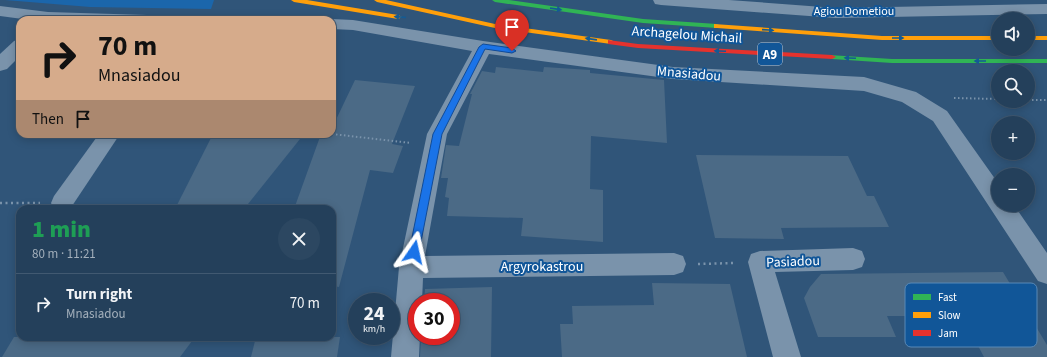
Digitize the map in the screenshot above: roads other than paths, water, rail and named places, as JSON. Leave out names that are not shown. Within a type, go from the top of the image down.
[{"type":"highway","points":[[294,0],[381,15],[494,26]]},
{"type":"highway","name":"Archagelou Michail","points":[[377,0],[494,26],[638,46],[892,61],[1047,61]]},
{"type":"highway","name":"Archagelou Michail","points":[[495,0],[643,21],[882,38],[991,38]]},
{"type":"highway","points":[[505,0],[517,4]]},
{"type":"highway","points":[[1035,38],[1047,38]]},
{"type":"street","name":"Agiou Dometiou","points":[[662,0],[729,3],[836,13],[1047,9]]},
{"type":"street","points":[[919,0],[933,10]]},
{"type":"street","points":[[0,11],[33,16]]},
{"type":"street","name":"Mnasiadou","points":[[336,24],[353,25],[483,47],[673,73],[864,84],[910,96],[940,116],[991,191]]},
{"type":"street","points":[[405,357],[411,267],[438,134],[483,47]]},
{"type":"street","points":[[0,65],[16,50]]},
{"type":"street","points":[[62,203],[107,138]]},
{"type":"street","points":[[1006,212],[1047,273]]},
{"type":"street","name":"Pasiadou","points":[[787,357],[760,262],[853,259]]},
{"type":"street","name":"Argyrokastrou","points":[[411,267],[674,264]]}]
